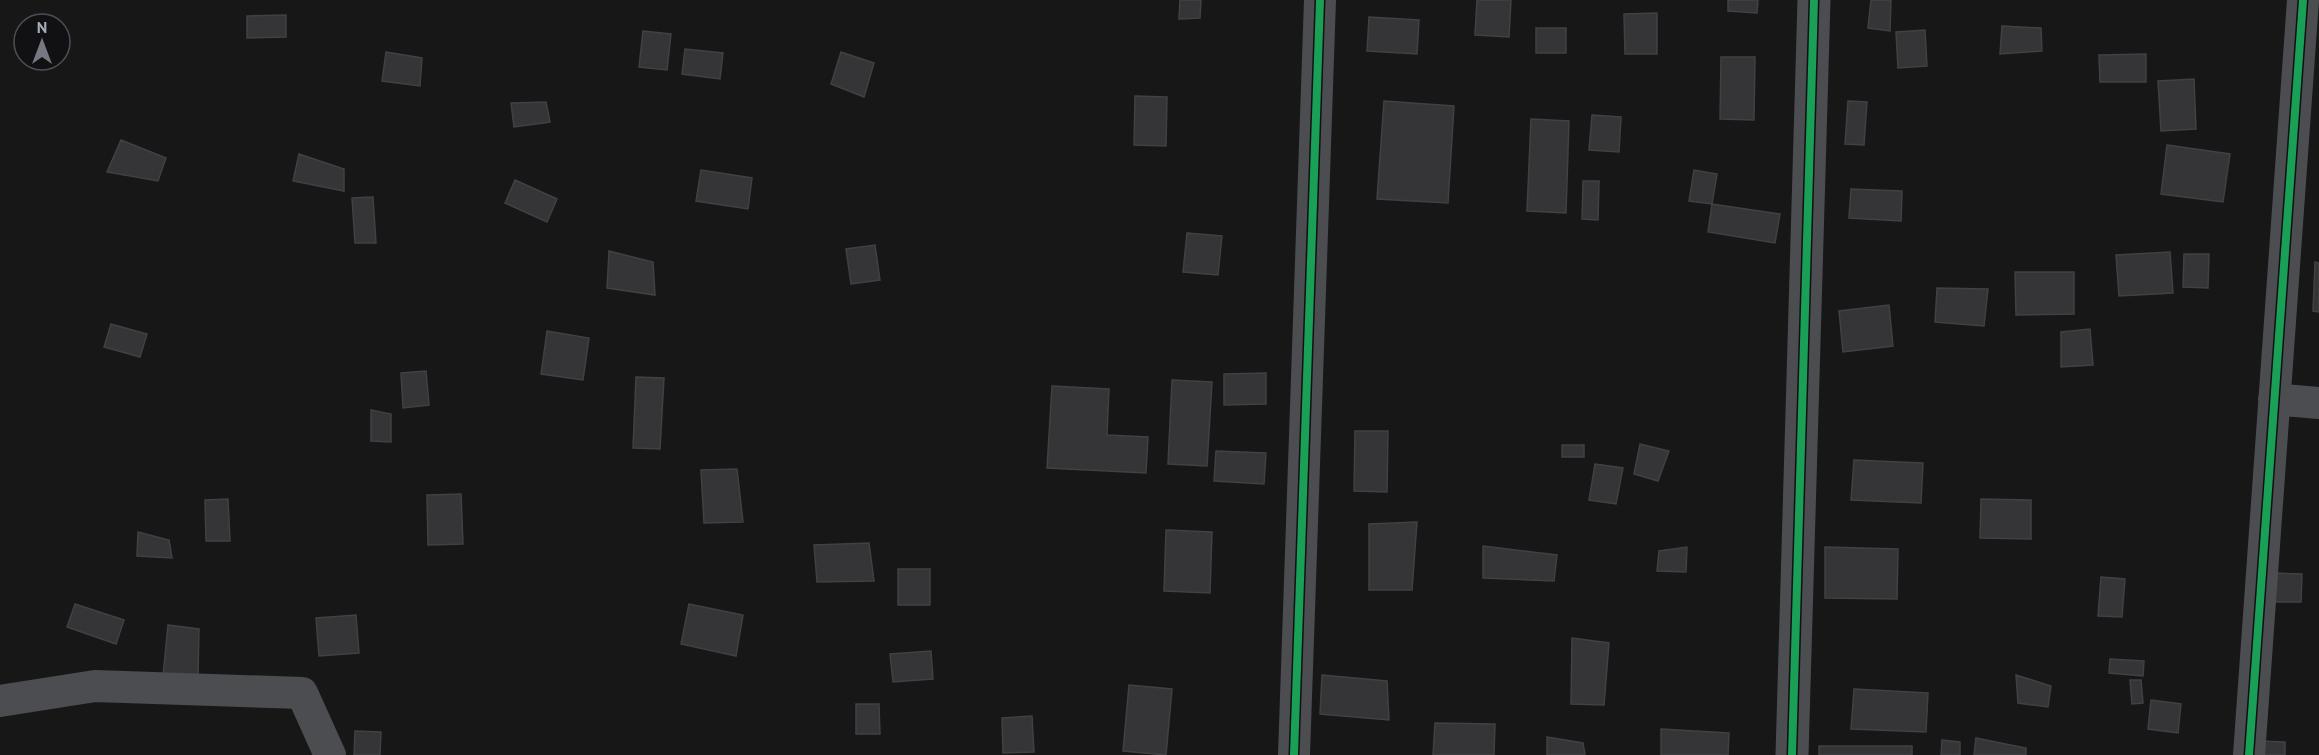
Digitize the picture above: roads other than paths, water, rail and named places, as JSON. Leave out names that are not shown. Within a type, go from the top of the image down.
[{"type":"street","points":[[1294,755],[1320,0]]},
{"type":"street","points":[[1792,755],[1814,0]]},
{"type":"street","points":[[2249,755],[2303,0]]},
{"type":"street","points":[[2274,399],[2319,403]]},
{"type":"street","points":[[0,700],[95,686],[302,693],[330,755]]}]
